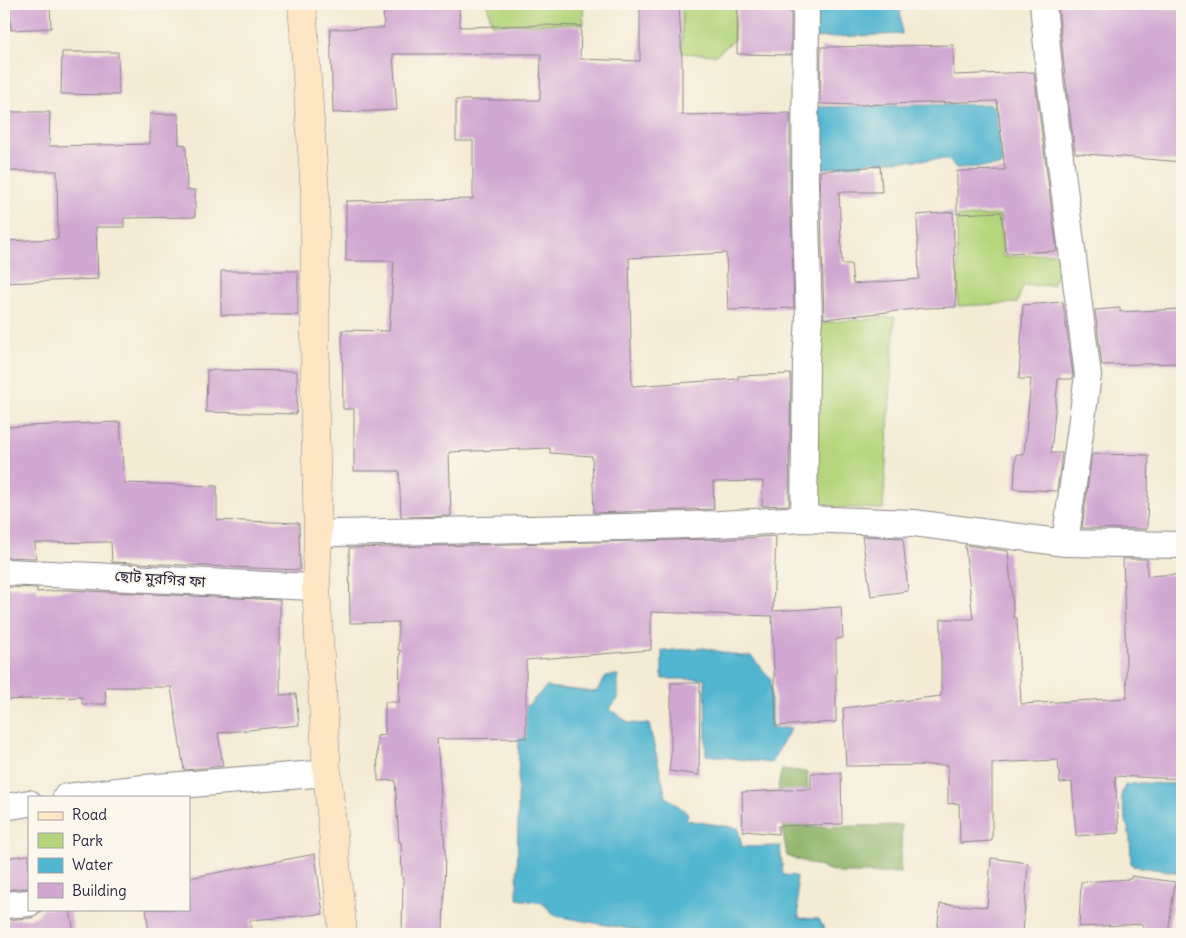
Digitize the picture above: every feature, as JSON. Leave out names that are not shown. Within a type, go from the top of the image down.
[{"type":"street","points":[[302,4],[315,194],[315,419],[318,536],[316,587],[327,773],[342,934]]},
{"type":"street","points":[[804,519],[806,361],[809,319],[805,184],[806,4]]},
{"type":"street","points":[[1043,4],[1050,80],[1088,374],[1066,543]]},
{"type":"street","points":[[318,536],[701,525],[804,519],[914,523],[1066,543],[1182,545]]},
{"type":"street","name":"ছোট মুরগির ফা","points":[[4,572],[316,587]]},
{"type":"street","points":[[77,796],[327,773]]},
{"type":"street","points":[[4,905],[28,903]]},
{"type":"green space","points":[[487,4],[583,4],[584,24],[492,24]]},
{"type":"green space","points":[[682,4],[736,4],[734,40],[716,55],[682,53]]},
{"type":"green space","points":[[1000,215],[1003,257],[1067,252],[1052,285],[1023,286],[1017,303],[958,306],[957,217]]},
{"type":"green space","points":[[895,317],[883,509],[813,506],[817,323]]},
{"type":"green space","points":[[782,769],[807,772],[810,827],[902,825],[900,873],[839,873],[787,856],[783,811],[778,786]]},
{"type":"water","points":[[815,4],[900,4],[902,34],[813,38]]},
{"type":"water","points":[[991,104],[996,111],[1002,166],[956,168],[948,159],[863,162],[862,165],[817,169],[816,107]]},
{"type":"water","points":[[704,648],[740,656],[751,656],[771,679],[771,728],[791,728],[771,763],[706,755],[705,679],[662,679],[662,651]]},
{"type":"water","points":[[618,675],[618,699],[609,709],[629,723],[649,724],[666,797],[688,813],[686,820],[738,828],[742,847],[780,846],[783,875],[796,876],[799,918],[819,919],[827,934],[640,934],[640,931],[556,916],[542,903],[517,899],[519,714],[546,687],[596,692],[606,676]]},
{"type":"water","points":[[1140,783],[1182,784],[1182,873],[1133,866],[1131,864],[1130,838],[1121,796],[1125,785]]},
{"type":"building","points":[[9,4],[50,4],[51,28],[11,30]]},
{"type":"building","points":[[383,4],[459,4],[460,27],[581,26],[580,59],[640,61],[640,4],[679,4],[682,115],[790,113],[794,308],[728,310],[726,253],[629,258],[632,386],[738,379],[738,376],[791,374],[789,505],[762,506],[763,481],[713,482],[714,509],[594,513],[592,456],[550,453],[550,448],[449,452],[451,516],[401,517],[399,471],[354,471],[354,409],[343,409],[342,330],[389,331],[394,261],[346,261],[346,201],[473,199],[473,141],[456,141],[456,100],[540,100],[541,54],[393,54],[397,110],[333,113],[330,29],[384,28]]},
{"type":"building","points":[[738,4],[791,4],[791,55],[737,54]]},
{"type":"building","points":[[1058,4],[1135,4],[1182,10],[1182,162],[1075,153]]},
{"type":"building","points":[[953,45],[954,75],[1034,72],[1057,251],[1006,253],[1001,212],[957,214],[957,171],[1005,170],[997,101],[856,105],[820,104],[821,47]]},
{"type":"building","points":[[62,52],[118,52],[119,95],[61,94]]},
{"type":"building","points":[[4,112],[50,112],[49,146],[150,144],[150,114],[178,114],[179,144],[186,145],[187,190],[195,190],[195,217],[124,218],[124,227],[96,227],[98,279],[4,283],[4,241],[58,239],[57,171],[4,171]]},
{"type":"building","points":[[880,166],[882,192],[839,192],[842,264],[851,264],[853,284],[919,279],[917,215],[953,212],[956,307],[924,308],[824,319],[820,171]]},
{"type":"building","points":[[221,271],[298,271],[298,315],[221,315]]},
{"type":"building","points":[[1063,302],[1073,375],[1072,379],[1058,379],[1051,453],[1062,453],[1057,491],[1014,489],[1016,454],[1024,455],[1031,379],[1019,379],[1023,305]]},
{"type":"building","points":[[1120,308],[1120,312],[1182,309],[1182,363],[1102,365],[1095,310]]},
{"type":"building","points":[[207,370],[297,371],[296,414],[206,412]]},
{"type":"building","points":[[120,422],[124,483],[217,486],[217,520],[299,523],[300,570],[112,562],[111,542],[35,543],[36,558],[4,557],[4,427]]},
{"type":"building","points":[[1092,454],[1149,455],[1147,529],[1082,528]]},
{"type":"building","points":[[776,536],[773,611],[841,607],[843,638],[836,639],[836,722],[776,726],[772,616],[651,612],[651,650],[526,660],[526,738],[437,739],[445,851],[443,934],[402,934],[403,878],[395,780],[378,781],[377,736],[385,735],[385,702],[399,702],[400,650],[398,650],[398,622],[350,623],[349,548],[716,540]]},
{"type":"building","points":[[862,536],[903,538],[908,591],[871,596]]},
{"type":"building","points":[[965,545],[1008,551],[1014,618],[1017,618],[1021,704],[1127,698],[1123,559],[1147,559],[1147,576],[1182,574],[1182,779],[1115,776],[1119,833],[1076,836],[1072,782],[1060,783],[1058,760],[992,763],[992,841],[960,843],[959,803],[948,804],[948,765],[846,766],[843,708],[941,696],[941,619],[973,619]]},
{"type":"building","points":[[5,587],[37,588],[37,592],[66,590],[280,600],[280,695],[296,694],[299,725],[218,733],[223,766],[184,770],[171,687],[105,687],[106,704],[82,704],[82,697],[4,700]]},
{"type":"building","points":[[671,683],[700,683],[699,775],[669,771],[671,755]]},
{"type":"building","points":[[811,773],[841,773],[842,824],[778,826],[778,834],[743,831],[742,792],[811,789]]},
{"type":"building","points":[[315,854],[323,914],[250,920],[251,934],[149,934],[146,910],[190,910],[190,878]]},
{"type":"building","points":[[28,855],[28,888],[4,890],[4,858]]},
{"type":"building","points":[[991,858],[1028,863],[1023,934],[937,934],[940,904],[987,907]]},
{"type":"building","points":[[1131,876],[1175,882],[1168,934],[1142,934],[1143,924],[1079,927],[1081,882],[1131,879]]},
{"type":"building","points":[[42,910],[70,910],[74,934],[4,934],[4,920],[31,918],[38,915]]}]
